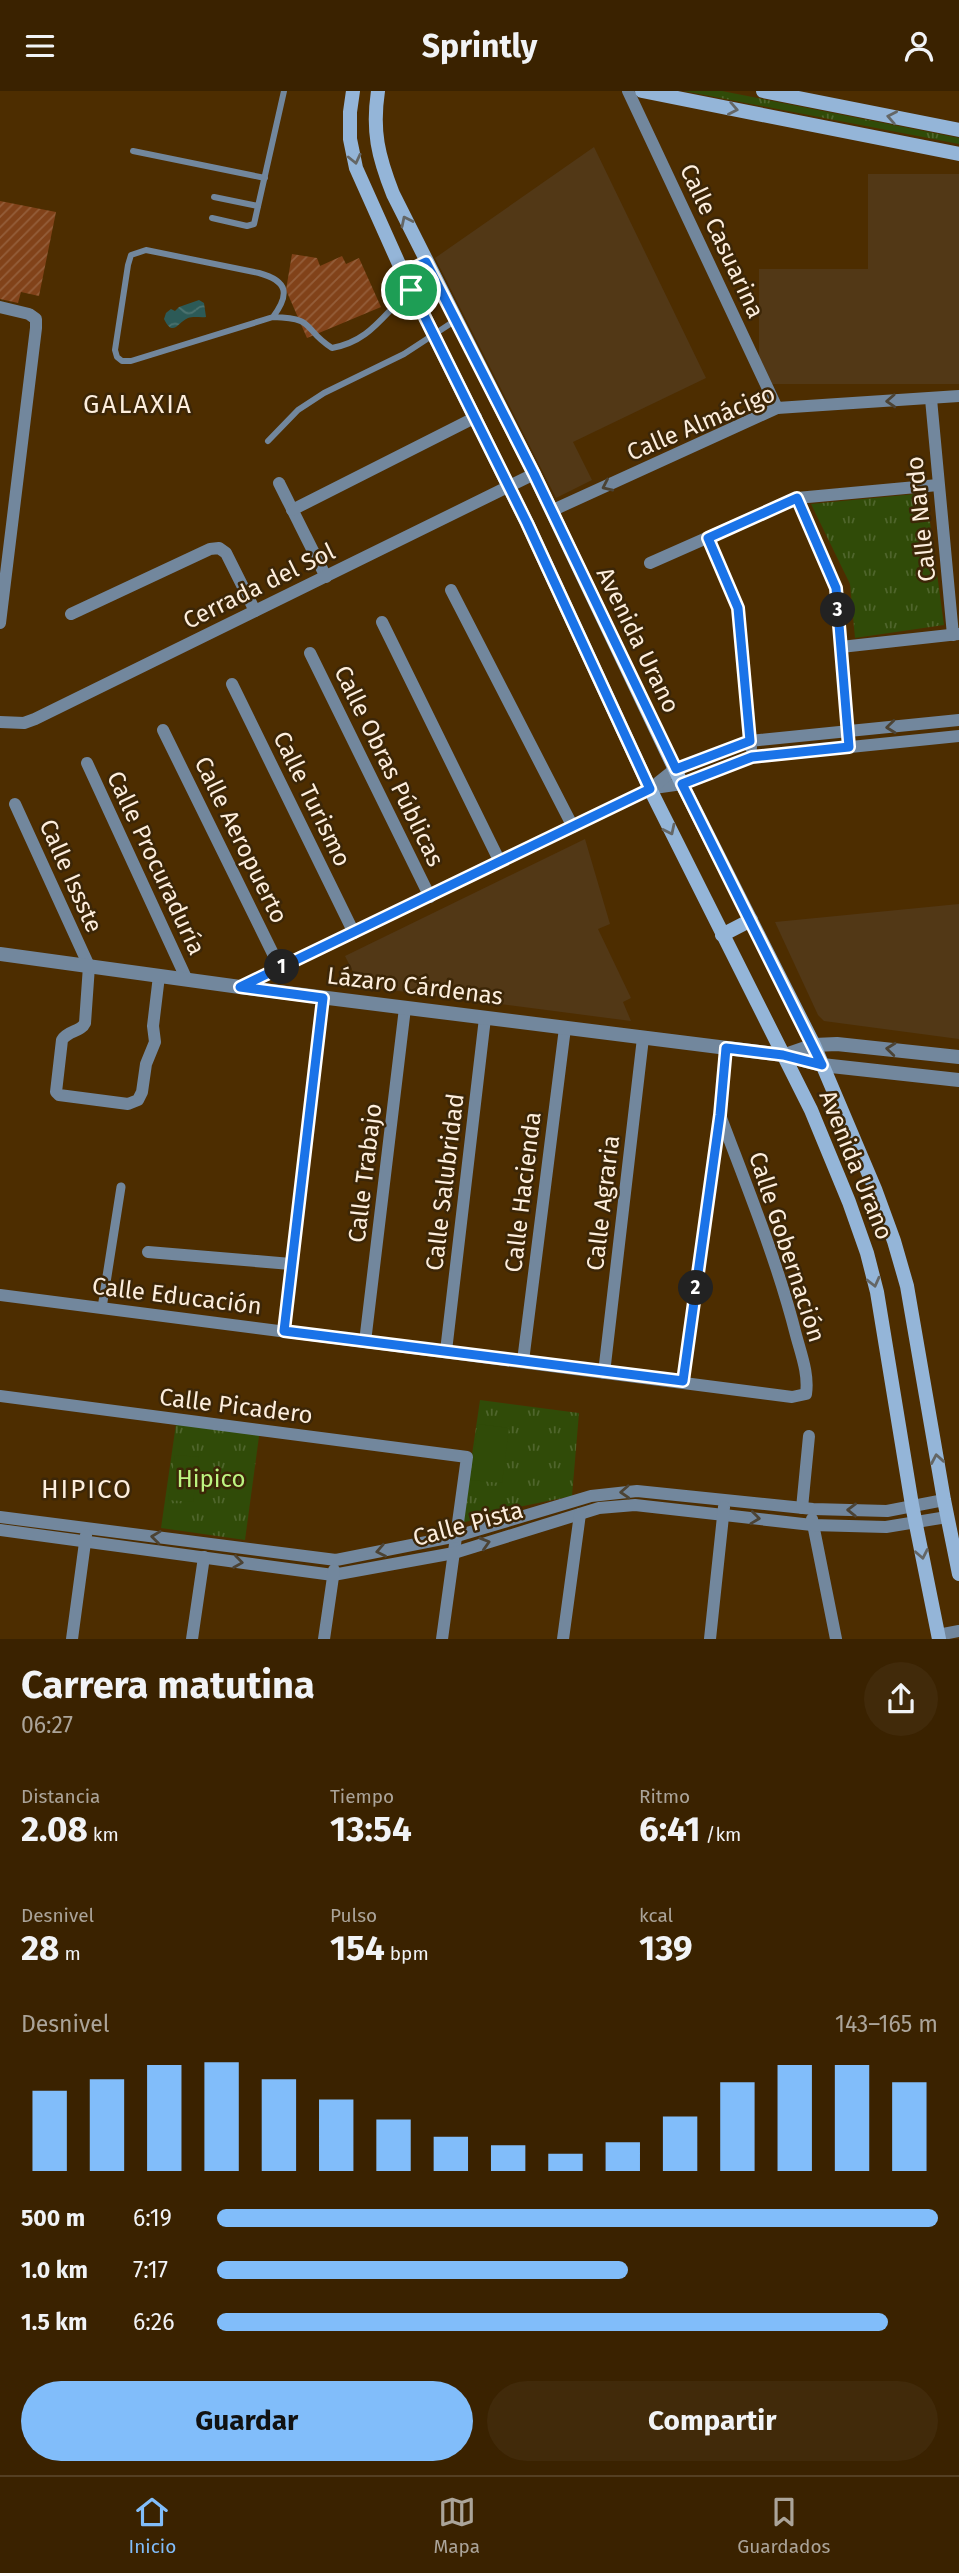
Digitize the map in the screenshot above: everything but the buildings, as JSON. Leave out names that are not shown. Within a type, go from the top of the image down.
[{"type":"main road","name":"Avenida Urano","points":[[353,91],[350,112],[351,139],[356,168],[411,290],[476,417],[650,789],[811,1110],[849,1202],[877,1292],[912,1505],[939,1637]]},
{"type":"main road","name":"Avenida Urano","points":[[378,91],[374,115],[379,158],[393,194],[534,474],[682,784],[814,1045],[875,1189],[907,1286],[959,1574]]},
{"type":"main road","points":[[642,91],[959,154]]},
{"type":"main road","points":[[763,91],[959,130]]},
{"type":"main road","points":[[403,273],[426,262]]},
{"type":"main road","points":[[722,935],[751,920]]},
{"type":"street","name":"Calle Casuarina","points":[[628,91],[777,408]]},
{"type":"street","points":[[0,307],[29,314],[36,319],[4,557],[0,623]]},
{"type":"street","name":"Calle Almácigo","points":[[551,511],[777,408],[959,397]]},
{"type":"street","name":"Calle Nardo","points":[[931,398],[938,485],[956,635]]},
{"type":"street","points":[[292,510],[476,417]]},
{"type":"street","name":"Cerrada del Sol","points":[[0,722],[24,723],[35,719],[534,474]]},
{"type":"street","points":[[279,483],[326,577]]},
{"type":"street","points":[[650,563],[797,498],[938,485]]},
{"type":"street","points":[[797,498],[836,588],[849,747]]},
{"type":"street","points":[[708,538],[738,608],[752,757]]},
{"type":"street","points":[[71,614],[210,549],[219,548],[226,553],[255,611]]},
{"type":"street","points":[[451,590],[573,827]]},
{"type":"street","points":[[382,622],[500,862]]},
{"type":"street","points":[[841,647],[956,635]]},
{"type":"street","name":"Calle Obras Públicas","points":[[310,653],[430,897]]},
{"type":"street","name":"Calle Turismo","points":[[232,684],[354,933]]},
{"type":"street","points":[[240,987],[650,789],[676,769],[750,741],[959,720]]},
{"type":"street","points":[[938,722],[940,738]]},
{"type":"street","name":"Calle Aeropuerto","points":[[163,730],[280,968]]},
{"type":"street","points":[[650,789],[682,784],[752,757],[959,736]]},
{"type":"street","name":"Calle Procuraduría","points":[[87,763],[187,980]]},
{"type":"street","name":"Calle Issste","points":[[15,804],[89,966]]},
{"type":"street","name":"Lázaro Cárdenas","points":[[0,954],[323,998],[783,1055],[822,1065],[959,1080]]},
{"type":"street","points":[[89,966],[85,1023],[81,1029],[65,1035],[62,1040],[54,1089],[59,1095],[128,1104],[138,1100],[142,1092],[146,1064],[155,1042],[153,1026],[159,976]]},
{"type":"street","points":[[284,1331],[323,998]]},
{"type":"street","name":"Calle Trabajo","points":[[365,1342],[405,1008]]},
{"type":"street","name":"Calle Salubridad","points":[[446,1351],[485,1018]]},
{"type":"street","name":"Calle Hacienda","points":[[523,1361],[565,1028]]},
{"type":"street","name":"Calle Agraria","points":[[604,1373],[643,1038]]},
{"type":"street","points":[[783,1055],[814,1045],[837,1044],[959,1057]]},
{"type":"street","points":[[683,1381],[720,1115],[726,1048]]},
{"type":"street","name":"Calle Gobernación","points":[[720,1115],[791,1316],[805,1369],[808,1385],[806,1394]]},
{"type":"street","points":[[102,1308],[121,1187]]},
{"type":"street","points":[[148,1252],[291,1264]]},
{"type":"street","name":"Calle Educación","points":[[0,1295],[793,1397],[806,1394]]},
{"type":"street","name":"Calle Picadero","points":[[0,1397],[467,1457],[457,1536]]},
{"type":"street","points":[[809,1436],[807,1509],[836,1639]]},
{"type":"street","name":"Calle Pista","points":[[0,1517],[336,1560],[457,1536],[613,1492],[637,1491],[807,1509],[887,1511],[944,1500]]},
{"type":"street","points":[[710,1639],[724,1499]]},
{"type":"street","name":"Calle Pista","points":[[0,1530],[333,1575],[454,1553],[580,1514],[635,1505],[812,1525],[886,1527],[947,1517]]},
{"type":"street","points":[[563,1639],[580,1514]]},
{"type":"street","points":[[72,1639],[87,1528]]},
{"type":"street","points":[[442,1639],[457,1536]]},
{"type":"street","points":[[192,1639],[204,1557]]},
{"type":"street","points":[[324,1639],[336,1560]]},
{"type":"street","points":[[939,1637],[959,1631]]},
{"type":"lane","points":[[212,218],[254,224],[284,91]]},
{"type":"lane","points":[[133,151],[265,178]]},
{"type":"lane","points":[[214,197],[258,206]]},
{"type":"lane","points":[[273,317],[284,300],[282,285],[277,279],[146,250],[138,251],[131,255],[128,265],[115,350],[122,361],[131,361],[273,317],[296,317],[332,348],[347,345],[369,333],[390,307],[411,290]]},
{"type":"lane","points":[[268,441],[298,410],[324,393],[404,354],[456,320]]},
{"type":"shaded area","points":[[594,147],[706,378],[573,442],[592,480],[556,498],[435,258]]},
{"type":"shaded area","points":[[868,174],[959,174],[959,384],[759,384],[759,269],[868,269]]},
{"type":"shaded area","points":[[585,839],[610,924],[598,929],[631,998],[623,1002],[631,1021],[360,986],[345,956]]},
{"type":"shaded area","points":[[959,904],[959,1039],[824,1021],[818,1015],[775,922]]},
{"type":"green space","points":[[684,91],[722,91],[959,138],[959,144]]},
{"type":"green space","points":[[926,493],[944,625],[855,638],[850,584],[811,504]]},
{"type":"green space","points":[[480,1400],[579,1413],[572,1496],[509,1509],[462,1523]]},
{"type":"green space","name":"Hipico","points":[[177,1417],[260,1429],[245,1540],[161,1528]]},
{"type":"green space","points":[[478,1424],[509,1428],[502,1483],[470,1480]]},
{"type":"green space","points":[[175,1455],[199,1457],[193,1502],[168,1500]]},
{"type":"water","points":[[199,300],[204,303],[206,317],[188,318],[173,328],[167,325],[164,319],[171,309],[175,311]]},
{"type":"district","name":"GALAXIA","points":[[138,404]]},
{"type":"district","name":"HIPICO","points":[[87,1489]]},
{"type":"route","points":[[426,262],[534,474],[676,769],[750,741],[738,608],[708,538],[797,498],[836,588],[849,747],[752,757],[682,784],[822,1065],[783,1055],[726,1048],[720,1115],[683,1381],[284,1331],[323,998],[240,987],[650,789],[527,523],[411,290],[403,273],[426,262]]}]
